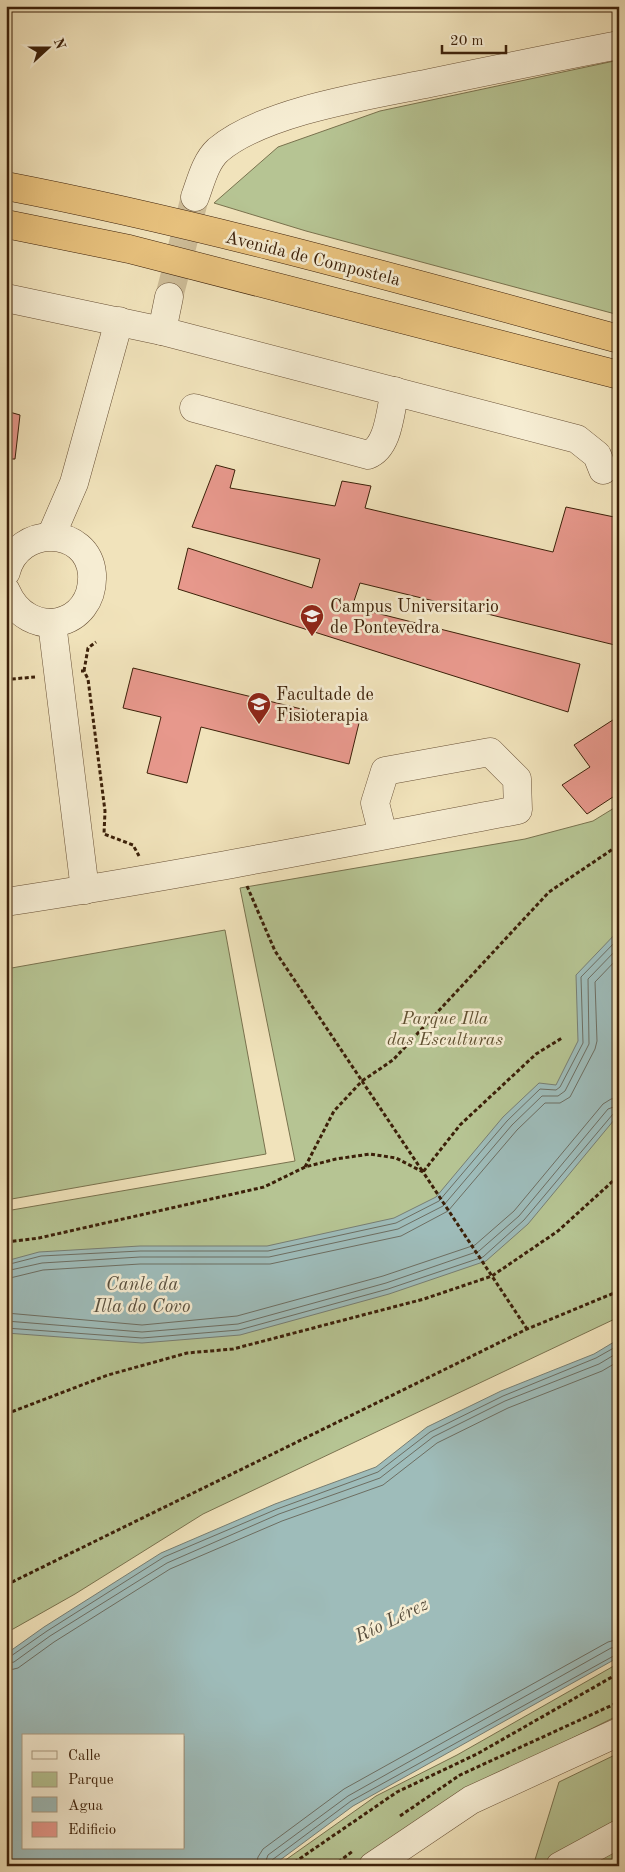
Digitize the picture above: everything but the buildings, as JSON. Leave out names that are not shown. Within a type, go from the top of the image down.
[{"type":"highway","name":"Avenida de Compostela","points":[[6,186],[214,233],[619,339]]},
{"type":"highway","name":"Avenida de Compostela","points":[[6,224],[129,249],[619,375]]},
{"type":"street","points":[[195,197],[207,165],[218,150],[236,138],[275,121],[336,102],[619,45]]},
{"type":"street","points":[[6,298],[162,331],[577,439],[597,455],[603,470]]},
{"type":"street","points":[[162,331],[169,298]]},
{"type":"street","points":[[51,536],[74,483],[120,321]]},
{"type":"street","points":[[194,408],[368,455],[376,452],[382,444],[394,391]]},
{"type":"street","points":[[6,572],[15,551],[25,542],[38,537],[51,536],[65,539],[78,547],[87,558],[92,572],[92,587],[87,600],[78,612],[66,620],[52,623],[37,622],[24,615],[13,605],[6,591]]},
{"type":"street","points":[[52,623],[72,672],[85,890]]},
{"type":"street","points":[[6,902],[85,890],[383,836],[518,810],[517,779],[490,752],[386,771],[375,803],[383,836]]},
{"type":"street","points":[[372,1866],[471,1800],[619,1732]]},
{"type":"street","points":[[560,1866],[619,1834]]},
{"type":"path","points":[[72,672],[88,648],[96,642]]},
{"type":"path","points":[[6,676],[12,679],[72,672],[88,679],[104,811],[104,834],[133,845],[139,854],[144,879]]},
{"type":"path","points":[[305,1167],[334,1112],[362,1081],[393,1060],[549,892],[619,845]]},
{"type":"path","points":[[232,863],[233,870],[239,874],[249,889],[275,951],[490,1269],[492,1276],[527,1329]]},
{"type":"path","points":[[424,1172],[460,1125],[536,1054],[562,1038]]},
{"type":"path","points":[[6,1242],[39,1238],[264,1187],[305,1167],[370,1154],[396,1158],[424,1172]]},
{"type":"path","points":[[6,1414],[117,1373],[187,1353],[234,1350],[424,1299],[492,1276],[558,1231],[612,1181],[619,1170]]},
{"type":"path","points":[[6,1585],[527,1329],[619,1291]]},
{"type":"path","points":[[289,1866],[397,1792],[477,1754],[619,1673]]},
{"type":"green space","points":[[619,60],[619,315],[306,231],[214,203],[278,147],[380,111]]},
{"type":"green space","name":"Parque Illa das Esculturas","points":[[619,805],[619,1317],[203,1514],[75,1594],[6,1633],[6,1211],[295,1161],[240,888],[525,839],[593,821]]},
{"type":"green space","points":[[225,930],[266,1154],[6,1200],[6,969]]},
{"type":"green space","points":[[619,1663],[619,1715],[469,1790],[364,1866],[277,1866],[376,1796],[457,1755]]},
{"type":"green space","points":[[619,1753],[619,1866],[534,1863],[559,1782]]},
{"type":"water","name":"Canle da Illa do Covo","points":[[619,930],[619,1114],[528,1224],[486,1261],[389,1294],[240,1335],[142,1343],[6,1333],[6,1261],[39,1252],[140,1246],[267,1246],[394,1218],[436,1197],[503,1117],[539,1083],[556,1085],[578,1041],[576,975]]},
{"type":"water","name":"Río Lérez","points":[[619,1339],[619,1657],[353,1806],[272,1866],[6,1866],[6,1654],[44,1627],[161,1553],[275,1504],[376,1467],[427,1427],[501,1391],[594,1354]]},
{"type":"tunnel","points":[[169,297],[195,197]]},
{"type":"place","name":"Campus Universitario de Pontevedra","points":[[312,637]]},
{"type":"place","name":"Facultade de Fisioterapia","points":[[259,725]]}]
